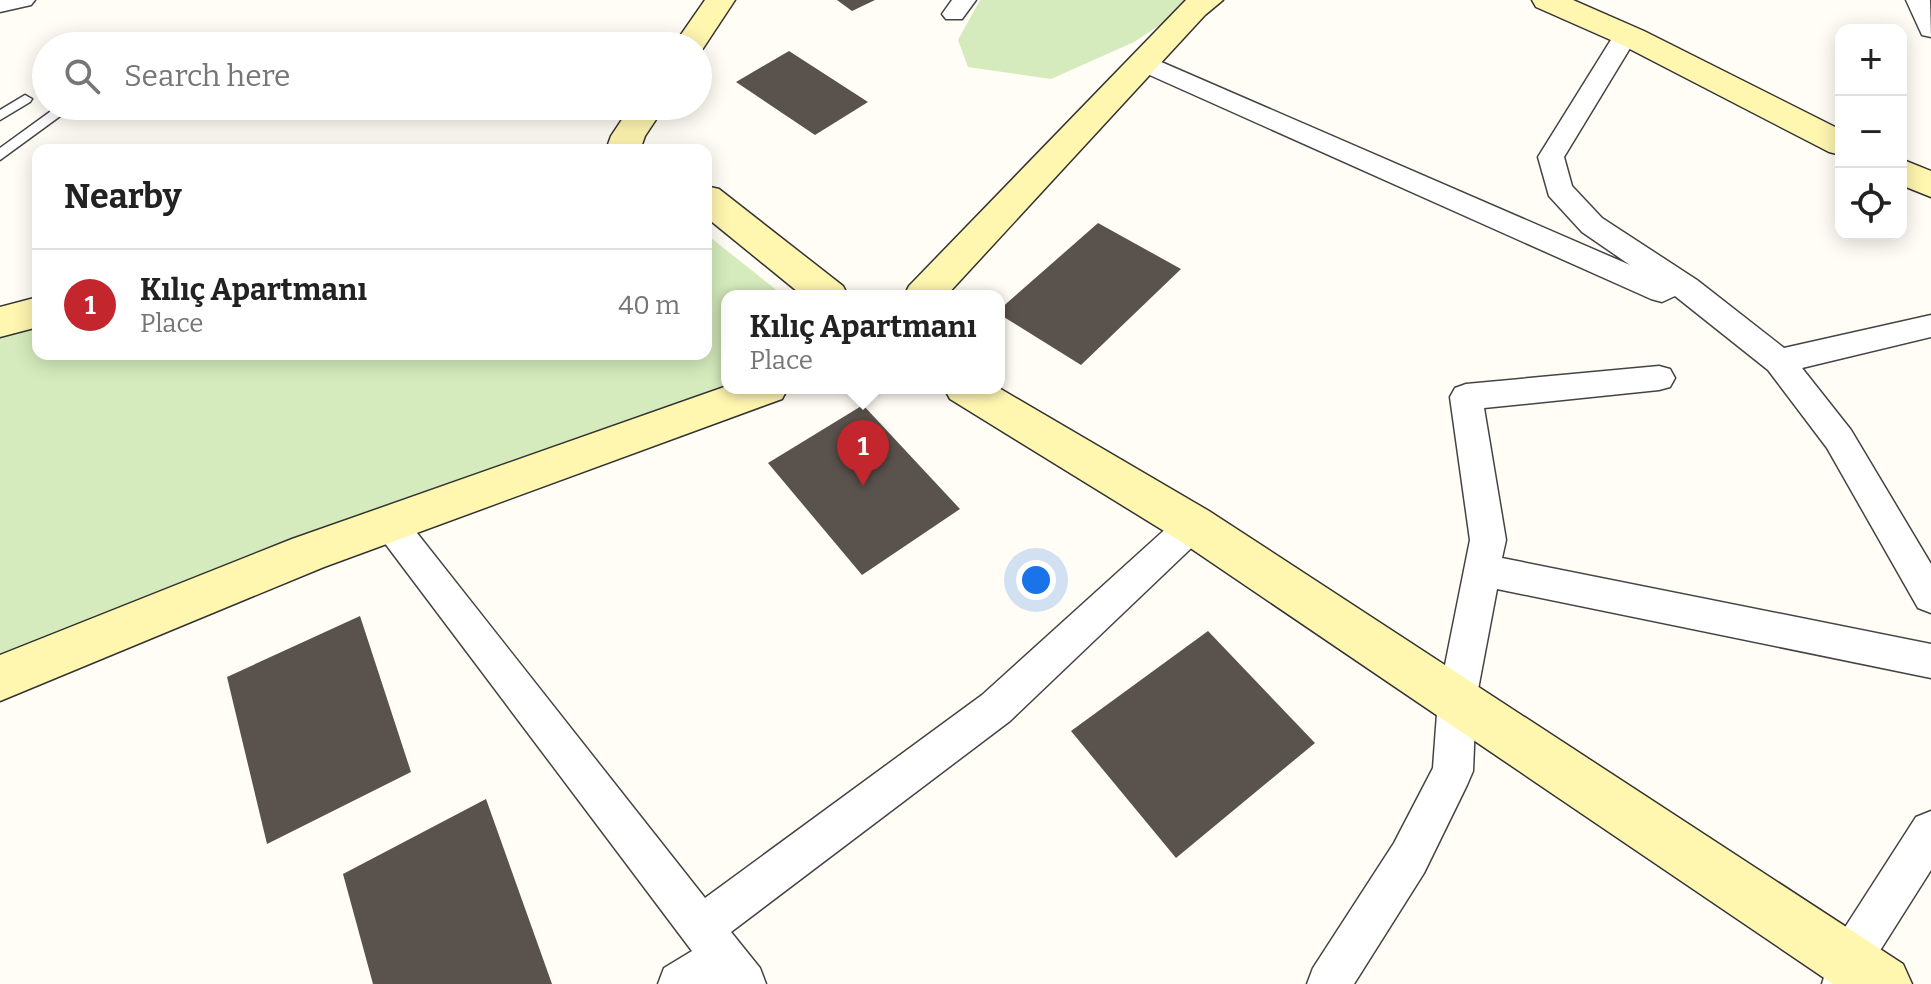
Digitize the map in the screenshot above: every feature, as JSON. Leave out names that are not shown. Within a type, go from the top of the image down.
[{"type":"street","points":[[0,5],[23,0]]},
{"type":"street","points":[[698,32],[720,0]]},
{"type":"street","points":[[929,290],[1194,8],[1208,0]]},
{"type":"street","points":[[1547,0],[1626,35],[1835,141]]},
{"type":"street","points":[[1918,0],[1931,30]]},
{"type":"street","points":[[1626,35],[1551,157],[1559,189],[1592,225],[1686,288],[1779,361],[1839,439],[1931,597]]},
{"type":"street","points":[[1143,63],[1725,319]]},
{"type":"street","points":[[632,144],[642,120]]},
{"type":"street","points":[[1907,174],[1931,185]]},
{"type":"street","points":[[712,203],[821,290]]},
{"type":"street","points":[[0,322],[32,314]]},
{"type":"street","points":[[1779,361],[1931,326]]},
{"type":"street","points":[[1329,984],[1409,858],[1453,771],[1457,700],[1488,540],[1466,397],[1659,378]]},
{"type":"street","points":[[0,678],[308,553],[750,394]]},
{"type":"street","points":[[975,394],[1193,525],[1457,700],[1858,976],[1931,832]]},
{"type":"street","points":[[390,524],[722,956]]},
{"type":"street","points":[[680,984],[722,956],[1193,525]]},
{"type":"street","points":[[1482,570],[1931,661]]},
{"type":"lane","points":[[0,116],[25,99]]},
{"type":"lane","points":[[0,155],[48,120]]},
{"type":"green space","points":[[980,0],[1198,0],[1134,42],[1051,79],[968,67],[958,40]]},
{"type":"green space","points":[[712,239],[776,290],[721,290],[721,386],[0,657],[0,338],[32,330],[32,360],[712,360]]},
{"type":"building","points":[[837,0],[875,0],[852,11]]},
{"type":"building","points":[[789,51],[868,102],[815,135],[736,82]]},
{"type":"building","points":[[1098,223],[1181,269],[1081,365],[1005,318],[1005,305]]},
{"type":"building","points":[[863,405],[960,509],[862,575],[768,463]]},
{"type":"building","points":[[360,616],[411,772],[267,844],[227,677]]},
{"type":"building","points":[[1208,631],[1315,743],[1176,858],[1071,731]]},
{"type":"building","points":[[486,799],[552,984],[373,984],[343,874]]},
{"type":"place","name":"Kılıç Apartmanı","points":[[863,486]]}]
